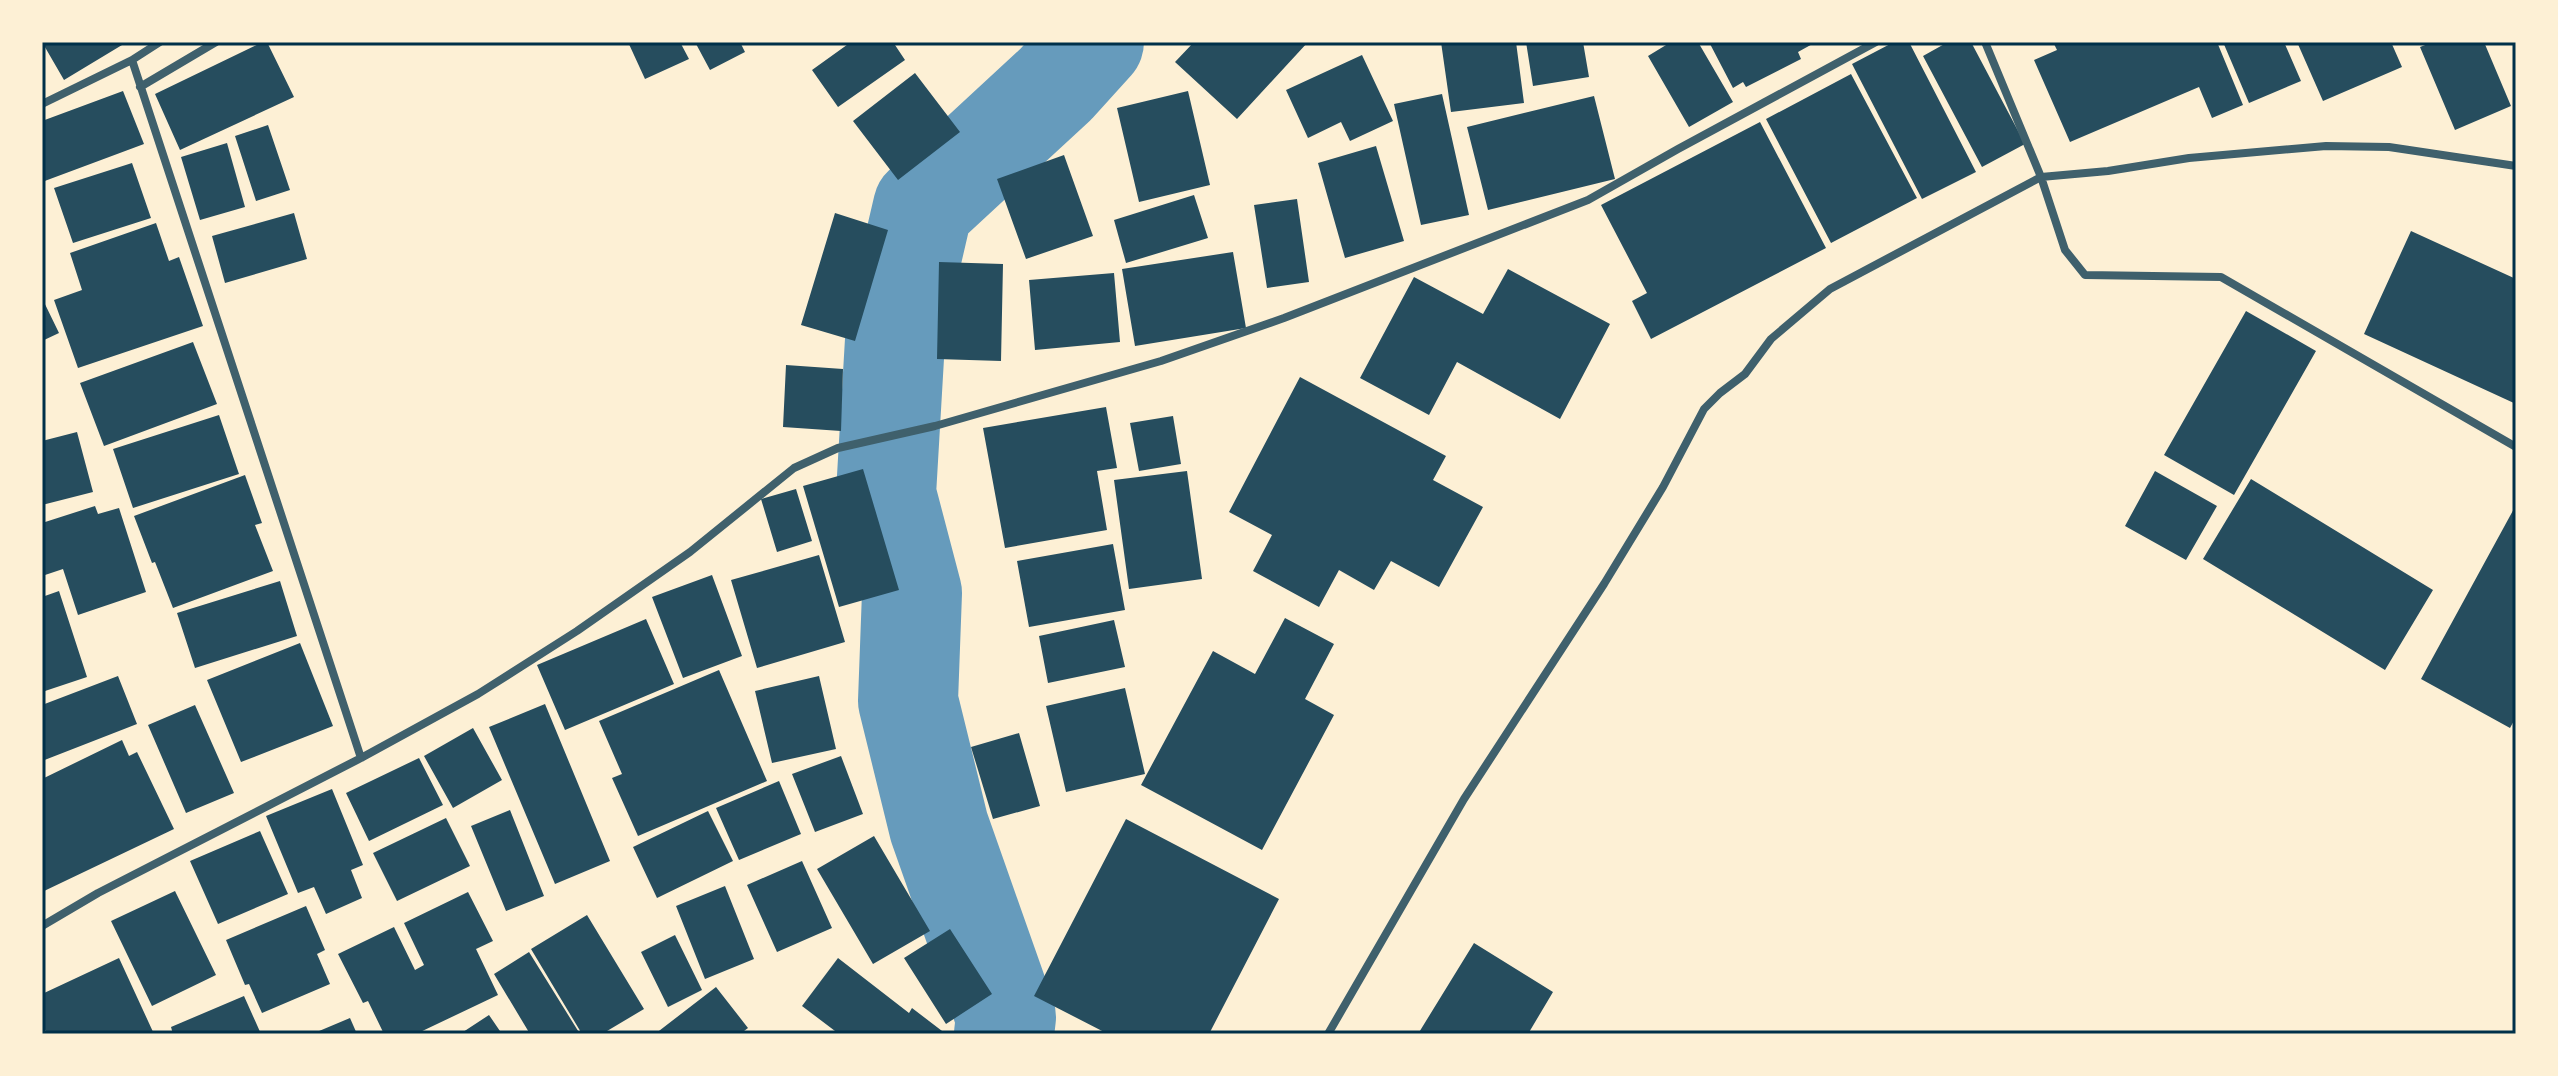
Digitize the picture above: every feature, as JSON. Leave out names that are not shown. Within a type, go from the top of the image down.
[{"type":"street","points":[[42,104],[132,60],[160,42]]},
{"type":"street","points":[[140,87],[216,42]]},
{"type":"street","points":[[42,926],[98,893],[361,758],[478,694],[577,631],[690,552],[794,468],[838,448],[935,426],[1161,361],[1284,318],[1588,200],[1876,42]]},
{"type":"street","points":[[1985,42],[2041,177],[2065,250],[2085,275],[2221,277],[2516,447]]},
{"type":"street","points":[[132,60],[361,758]]},
{"type":"street","points":[[1328,1034],[1464,799],[1604,584],[1663,487],[1704,409],[1745,374],[1771,339],[1830,289],[2041,177],[2108,171],[2189,158],[2326,146],[2389,147],[2516,166]]},
{"type":"building","points":[[42,42],[127,42],[64,80]]},
{"type":"building","points":[[267,42],[294,97],[180,150],[155,94]]},
{"type":"building","points":[[628,42],[680,42],[689,59],[645,79]]},
{"type":"building","points":[[695,42],[740,42],[745,52],[710,70]]},
{"type":"building","points":[[851,42],[893,42],[905,60],[838,107],[812,70]]},
{"type":"building","points":[[1194,42],[1308,42],[1237,119],[1175,62]]},
{"type":"building","points":[[1441,42],[1516,42],[1524,103],[1451,112]]},
{"type":"building","points":[[1526,42],[1583,42],[1589,77],[1533,86]]},
{"type":"building","points":[[1671,42],[1698,42],[1733,102],[1689,127],[1648,56]]},
{"type":"building","points":[[1709,42],[1816,42],[1798,52],[1801,59],[1746,87],[1743,82],[1733,88]]},
{"type":"building","points":[[1894,42],[1909,42],[1976,172],[1922,199],[1852,64]]},
{"type":"building","points":[[1948,42],[1971,42],[2025,144],[1982,167],[1923,56]]},
{"type":"building","points":[[2053,42],[2217,42],[2243,105],[2212,118],[2199,87],[2070,142],[2034,60],[2057,50]]},
{"type":"building","points":[[2223,42],[2284,42],[2301,81],[2249,103]]},
{"type":"building","points":[[2297,42],[2391,42],[2402,67],[2323,101]]},
{"type":"building","points":[[2433,42],[2484,42],[2511,106],[2455,130],[2420,47]]},
{"type":"building","points":[[1362,55],[1393,121],[1350,141],[1341,122],[1308,138],[1286,90]]},
{"type":"building","points":[[915,73],[960,132],[898,180],[853,121]]},
{"type":"building","points":[[1851,74],[1917,198],[1831,243],[1766,119]]},
{"type":"building","points":[[123,91],[144,144],[42,182],[42,121]]},
{"type":"building","points":[[1188,91],[1210,185],[1139,202],[1117,108]]},
{"type":"building","points":[[1442,94],[1469,215],[1421,225],[1394,104]]},
{"type":"building","points":[[1594,96],[1615,179],[1488,210],[1467,127]]},
{"type":"building","points":[[1760,122],[1826,248],[1651,339],[1632,301],[1647,293],[1601,205]]},
{"type":"building","points":[[268,125],[290,190],[256,201],[235,136]]},
{"type":"building","points":[[227,143],[245,207],[200,220],[181,157]]},
{"type":"building","points":[[1376,146],[1404,241],[1345,258],[1318,163]]},
{"type":"building","points":[[1064,155],[1093,236],[1026,259],[997,179]]},
{"type":"building","points":[[132,163],[151,218],[73,243],[54,188]]},
{"type":"building","points":[[1194,195],[1208,238],[1126,263],[1114,220]]},
{"type":"building","points":[[1297,199],[1309,282],[1267,288],[1254,205]]},
{"type":"building","points":[[294,213],[307,259],[225,283],[212,236]]},
{"type":"building","points":[[835,213],[888,230],[855,341],[801,325]]},
{"type":"building","points":[[156,223],[169,261],[179,257],[203,326],[78,368],[54,300],[82,290],[70,253]]},
{"type":"building","points":[[2411,231],[2516,279],[2516,404],[2364,334]]},
{"type":"building","points":[[1233,252],[1246,328],[1135,346],[1122,269]]},
{"type":"building","points":[[939,262],[1003,264],[1001,361],[937,359]]},
{"type":"building","points":[[1508,269],[1610,324],[1560,419],[1457,362],[1429,415],[1360,378],[1414,277],[1483,314]]},
{"type":"building","points":[[1114,273],[1120,342],[1035,350],[1029,280]]},
{"type":"building","points":[[42,298],[59,333],[42,341]]},
{"type":"building","points":[[2246,311],[2316,351],[2234,495],[2164,455]]},
{"type":"building","points":[[193,342],[217,404],[104,446],[80,383]]},
{"type":"building","points":[[786,365],[843,369],[841,431],[783,427]]},
{"type":"building","points":[[1300,377],[1446,456],[1433,480],[1483,507],[1439,587],[1391,561],[1374,590],[1339,570],[1319,607],[1253,571],[1272,535],[1229,512]]},
{"type":"building","points":[[1106,407],[1117,468],[1097,471],[1107,530],[1005,548],[983,428]]},
{"type":"building","points":[[219,415],[239,474],[133,508],[113,449]]},
{"type":"building","points":[[1173,416],[1181,464],[1139,471],[1130,423]]},
{"type":"building","points":[[77,432],[93,492],[42,505],[42,441]]},
{"type":"building","points":[[863,469],[899,590],[839,607],[803,486]]},
{"type":"building","points":[[1187,471],[1202,579],[1129,589],[1114,480]]},
{"type":"building","points":[[2155,471],[2217,506],[2186,560],[2125,526]]},
{"type":"building","points":[[245,475],[262,523],[255,525],[273,571],[173,608],[134,516]]},
{"type":"building","points":[[2251,479],[2433,590],[2385,670],[2203,559]]},
{"type":"building","points":[[796,489],[812,541],[777,552],[761,499]]},
{"type":"building","points":[[2516,505],[2516,717],[2510,728],[2421,679]]},
{"type":"building","points":[[95,506],[98,514],[119,508],[146,592],[78,615],[63,569],[42,576],[42,523]]},
{"type":"building","points":[[1113,544],[1125,610],[1029,627],[1017,561]]},
{"type":"building","points":[[819,555],[845,642],[757,668],[731,580]]},
{"type":"building","points":[[712,575],[742,656],[683,678],[652,597]]},
{"type":"building","points":[[280,581],[297,636],[195,668],[177,613]]},
{"type":"building","points":[[59,591],[87,677],[42,692],[42,597]]},
{"type":"building","points":[[1285,618],[1334,644],[1305,699],[1334,715],[1262,850],[1141,785],[1213,651],[1255,674]]},
{"type":"building","points":[[646,619],[674,684],[565,730],[537,665]]},
{"type":"building","points":[[1114,620],[1125,667],[1048,683],[1039,636]]},
{"type":"building","points":[[300,643],[333,726],[241,762],[207,680]]},
{"type":"building","points":[[719,670],[767,781],[638,836],[612,778],[622,774],[599,721]]},
{"type":"building","points":[[118,676],[137,724],[42,761],[42,705]]},
{"type":"building","points":[[819,676],[836,749],[772,763],[755,691]]},
{"type":"building","points":[[1125,688],[1145,774],[1066,792],[1046,706]]},
{"type":"building","points":[[545,704],[610,861],[555,884],[489,727]]},
{"type":"building","points":[[195,705],[234,793],[186,813],[148,725]]},
{"type":"building","points":[[473,728],[502,780],[453,808],[424,756]]},
{"type":"building","points":[[1019,733],[1040,806],[993,819],[971,747]]},
{"type":"building","points":[[122,740],[129,756],[137,752],[174,829],[42,892],[42,779]]},
{"type":"building","points":[[841,756],[863,814],[815,832],[792,774]]},
{"type":"building","points":[[419,758],[443,805],[369,841],[346,793]]},
{"type":"building","points":[[779,781],[801,834],[739,860],[716,808]]},
{"type":"building","points":[[332,789],[363,865],[351,870],[362,898],[326,914],[314,887],[298,893],[266,816]]},
{"type":"building","points":[[510,810],[544,896],[506,911],[471,826]]},
{"type":"building","points":[[708,811],[733,861],[657,898],[633,847]]},
{"type":"building","points":[[446,818],[470,866],[397,901],[373,853]]},
{"type":"building","points":[[1126,819],[1279,899],[1209,1034],[1108,1034],[1034,996]]},
{"type":"building","points":[[260,831],[288,894],[218,924],[190,861]]},
{"type":"building","points":[[874,836],[930,931],[873,964],[817,869]]},
{"type":"building","points":[[802,861],[832,928],[777,952],[747,885]]},
{"type":"building","points":[[725,886],[754,959],[705,979],[676,906]]},
{"type":"building","points":[[175,891],[216,975],[152,1006],[111,921]]},
{"type":"building","points":[[468,892],[493,941],[476,949],[498,995],[416,1034],[384,1034],[368,1001],[363,1003],[338,954],[394,927],[415,970],[424,965],[404,923]]},
{"type":"building","points":[[306,906],[325,950],[317,954],[330,984],[262,1013],[249,984],[245,985],[226,940]]},
{"type":"building","points":[[587,915],[644,1009],[602,1034],[582,1034],[531,949]]},
{"type":"building","points":[[950,929],[992,994],[946,1024],[904,958]]},
{"type":"building","points":[[675,935],[702,990],[668,1007],[641,952]]},
{"type":"building","points":[[1474,943],[1553,992],[1528,1034],[1418,1034]]},
{"type":"building","points":[[529,952],[580,1034],[530,1034],[494,974]]},
{"type":"building","points":[[119,958],[154,1034],[47,1034],[42,1023],[42,994]]},
{"type":"building","points":[[838,958],[909,1013],[912,1008],[946,1034],[839,1034],[802,1006]]},
{"type":"building","points":[[716,987],[748,1028],[740,1034],[655,1034]]},
{"type":"building","points":[[244,996],[261,1034],[173,1034],[171,1027]]},
{"type":"building","points":[[489,1015],[502,1034],[460,1034]]},
{"type":"building","points":[[350,1018],[357,1034],[312,1034]]},
{"type":"waterway","points":[[1004,1034],[1006,1017],[939,827],[908,701],[912,593],[886,494],[896,323],[923,207],[1056,84],[1094,42]]}]
